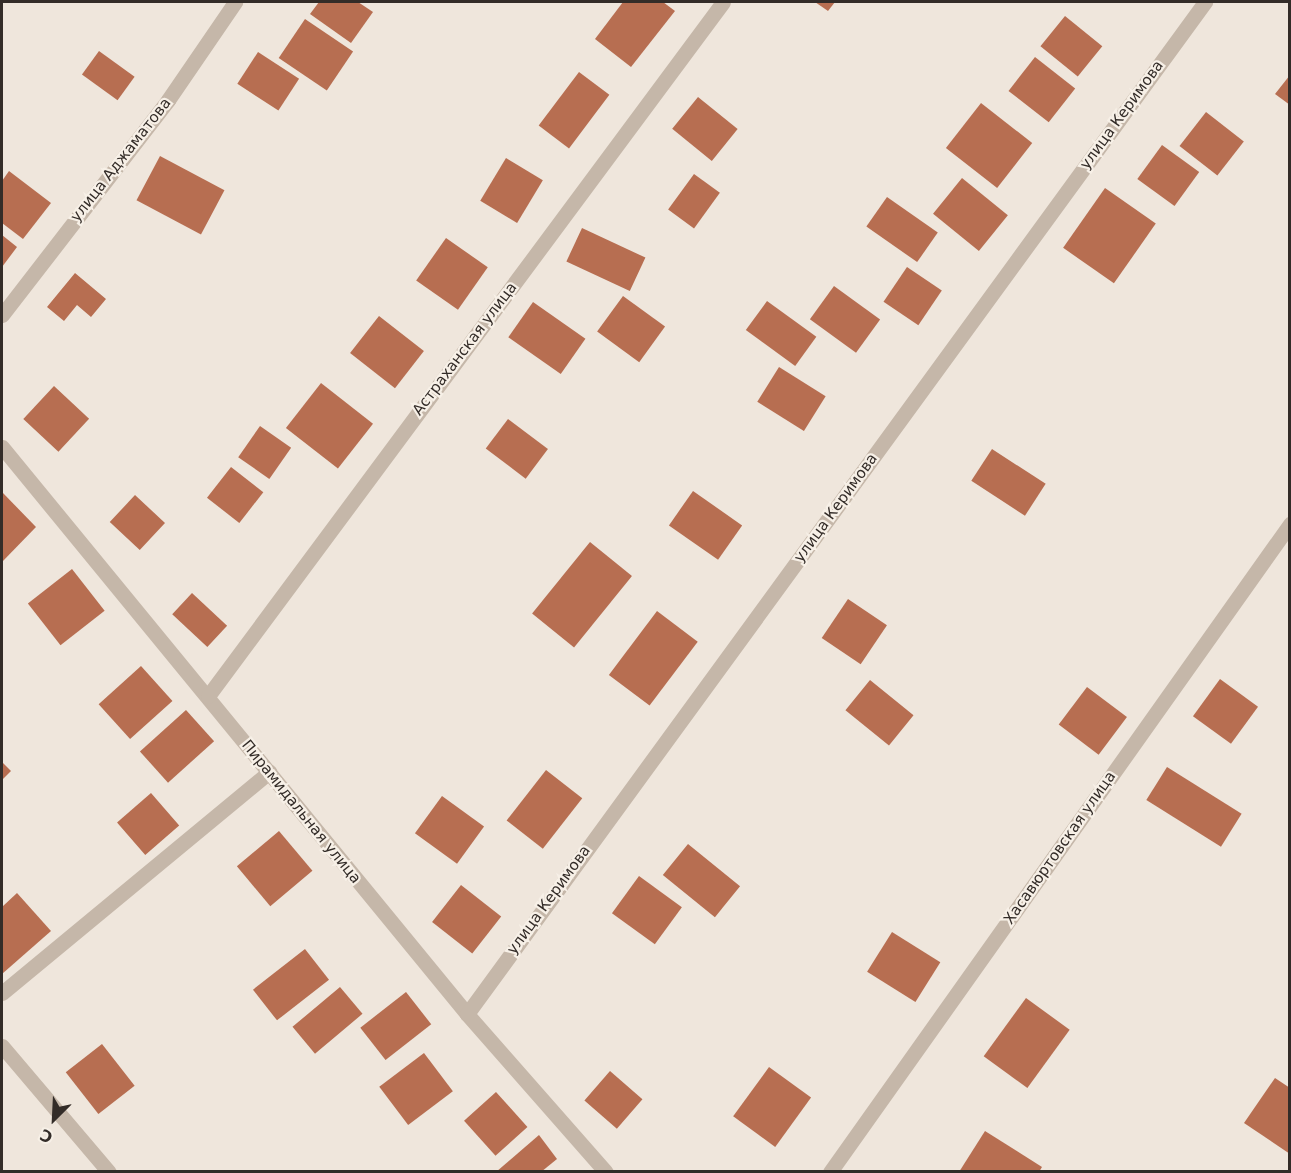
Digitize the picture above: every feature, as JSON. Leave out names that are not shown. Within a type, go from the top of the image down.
[{"type":"street","name":"улица Аджаматова","points":[[2,315],[168,100],[235,2]]},
{"type":"street","name":"Астраханская улица","points":[[208,696],[723,2]]},
{"type":"street","name":"улица Керимова","points":[[466,1014],[1205,2]]},
{"type":"street","name":"Пирамидальная улица","points":[[2,447],[466,1014],[606,1172]]},
{"type":"street","name":"Хасавюртовская улица","points":[[830,1172],[1290,524]]},
{"type":"street","points":[[2,993],[269,772]]},
{"type":"street","points":[[2,1046],[109,1172]]},
{"type":"building","points":[[319,2],[358,2],[373,12],[351,43],[310,14]]},
{"type":"building","points":[[623,2],[663,2],[675,11],[631,67],[595,39]]},
{"type":"building","points":[[815,2],[835,2],[828,11]]},
{"type":"building","points":[[1065,16],[1102,46],[1078,77],[1040,46]]},
{"type":"building","points":[[305,19],[353,51],[327,90],[279,58]]},
{"type":"building","points":[[99,51],[135,77],[118,100],[82,74]]},
{"type":"building","points":[[258,52],[299,79],[278,111],[237,84]]},
{"type":"building","points":[[1035,57],[1075,88],[1049,122],[1009,91]]},
{"type":"building","points":[[579,72],[609,95],[569,148],[539,126]]},
{"type":"building","points":[[1290,75],[1290,105],[1275,94]]},
{"type":"building","points":[[698,97],[738,129],[712,161],[672,129]]},
{"type":"building","points":[[981,103],[1032,143],[997,188],[946,148]]},
{"type":"building","points":[[1206,112],[1244,142],[1217,175],[1180,146]]},
{"type":"building","points":[[1162,145],[1199,172],[1175,206],[1137,179]]},
{"type":"building","points":[[160,156],[224,190],[201,234],[137,200]]},
{"type":"building","points":[[506,158],[543,180],[517,223],[480,201]]},
{"type":"building","points":[[9,171],[51,203],[23,239],[2,223],[2,181]]},
{"type":"building","points":[[694,174],[720,193],[694,228],[668,210]]},
{"type":"building","points":[[962,178],[1008,215],[979,251],[933,214]]},
{"type":"building","points":[[1105,188],[1156,224],[1114,283],[1063,248]]},
{"type":"building","points":[[887,197],[938,233],[917,262],[866,226]]},
{"type":"building","points":[[582,228],[645,258],[630,291],[566,262]]},
{"type":"building","points":[[2,235],[17,247],[2,267]]},
{"type":"building","points":[[446,238],[488,267],[458,310],[416,281]]},
{"type":"building","points":[[907,267],[942,290],[918,325],[884,302]]},
{"type":"building","points":[[75,273],[106,299],[91,317],[77,305],[64,321],[47,307]]},
{"type":"building","points":[[834,286],[880,320],[856,353],[810,319]]},
{"type":"building","points":[[623,296],[665,327],[639,362],[597,332]]},
{"type":"building","points":[[767,301],[816,337],[795,366],[746,330]]},
{"type":"building","points":[[533,302],[585,339],[561,374],[508,337]]},
{"type":"building","points":[[379,316],[424,351],[395,388],[350,353]]},
{"type":"building","points":[[779,367],[826,396],[804,431],[757,402]]},
{"type":"building","points":[[321,383],[373,424],[338,469],[286,428]]},
{"type":"building","points":[[54,386],[89,419],[58,452],[23,419]]},
{"type":"building","points":[[508,419],[548,449],[526,479],[486,449]]},
{"type":"building","points":[[260,426],[291,448],[269,479],[238,457]]},
{"type":"building","points":[[992,449],[1046,484],[1025,516],[971,481]]},
{"type":"building","points":[[231,467],[263,492],[239,523],[207,498]]},
{"type":"building","points":[[693,491],[742,525],[718,560],[669,525]]},
{"type":"building","points":[[2,492],[36,527],[2,562]]},
{"type":"building","points":[[135,495],[165,523],[140,550],[110,522]]},
{"type":"building","points":[[590,542],[632,576],[574,647],[532,613]]},
{"type":"building","points":[[72,569],[105,611],[61,645],[28,603]]},
{"type":"building","points":[[192,593],[227,626],[207,647],[172,614]]},
{"type":"building","points":[[848,599],[887,625],[861,664],[822,638]]},
{"type":"building","points":[[657,611],[698,642],[650,706],[609,675]]},
{"type":"building","points":[[141,666],[172,701],[130,739],[99,704]]},
{"type":"building","points":[[1220,679],[1258,707],[1231,744],[1193,716]]},
{"type":"building","points":[[870,680],[914,715],[889,746],[845,710]]},
{"type":"building","points":[[1087,687],[1127,717],[1099,755],[1059,725]]},
{"type":"building","points":[[186,710],[214,741],[168,783],[140,751]]},
{"type":"building","points":[[2,762],[11,771],[2,780]]},
{"type":"building","points":[[1167,767],[1242,814],[1221,847],[1146,800]]},
{"type":"building","points":[[546,770],[582,798],[543,849],[507,820]]},
{"type":"building","points":[[151,793],[179,825],[145,855],[117,823]]},
{"type":"building","points":[[442,796],[484,827],[457,864],[415,833]]},
{"type":"building","points":[[279,831],[312,871],[270,906],[237,866]]},
{"type":"building","points":[[688,844],[740,886],[715,917],[663,875]]},
{"type":"building","points":[[639,876],[682,907],[655,944],[612,913]]},
{"type":"building","points":[[461,885],[501,916],[472,953],[432,922]]},
{"type":"building","points":[[17,893],[51,931],[2,974],[2,907]]},
{"type":"building","points":[[892,932],[940,962],[915,1002],[867,972]]},
{"type":"building","points":[[305,949],[329,980],[277,1020],[253,990]]},
{"type":"building","points":[[340,987],[362,1014],[315,1054],[293,1027]]},
{"type":"building","points":[[406,992],[431,1024],[386,1060],[360,1028]]},
{"type":"building","points":[[1026,998],[1070,1030],[1027,1088],[984,1056]]},
{"type":"building","points":[[102,1044],[135,1086],[98,1114],[66,1072]]},
{"type":"building","points":[[424,1053],[453,1091],[408,1125],[379,1087]]},
{"type":"building","points":[[769,1067],[811,1098],[775,1147],[733,1116]]},
{"type":"building","points":[[610,1071],[642,1099],[617,1129],[584,1100]]},
{"type":"building","points":[[1275,1078],[1290,1088],[1290,1154],[1244,1123]]},
{"type":"building","points":[[496,1092],[527,1127],[495,1156],[464,1121]]},
{"type":"building","points":[[985,1131],[1042,1167],[1039,1172],[959,1172]]},
{"type":"building","points":[[539,1135],[557,1159],[541,1172],[496,1172]]}]
